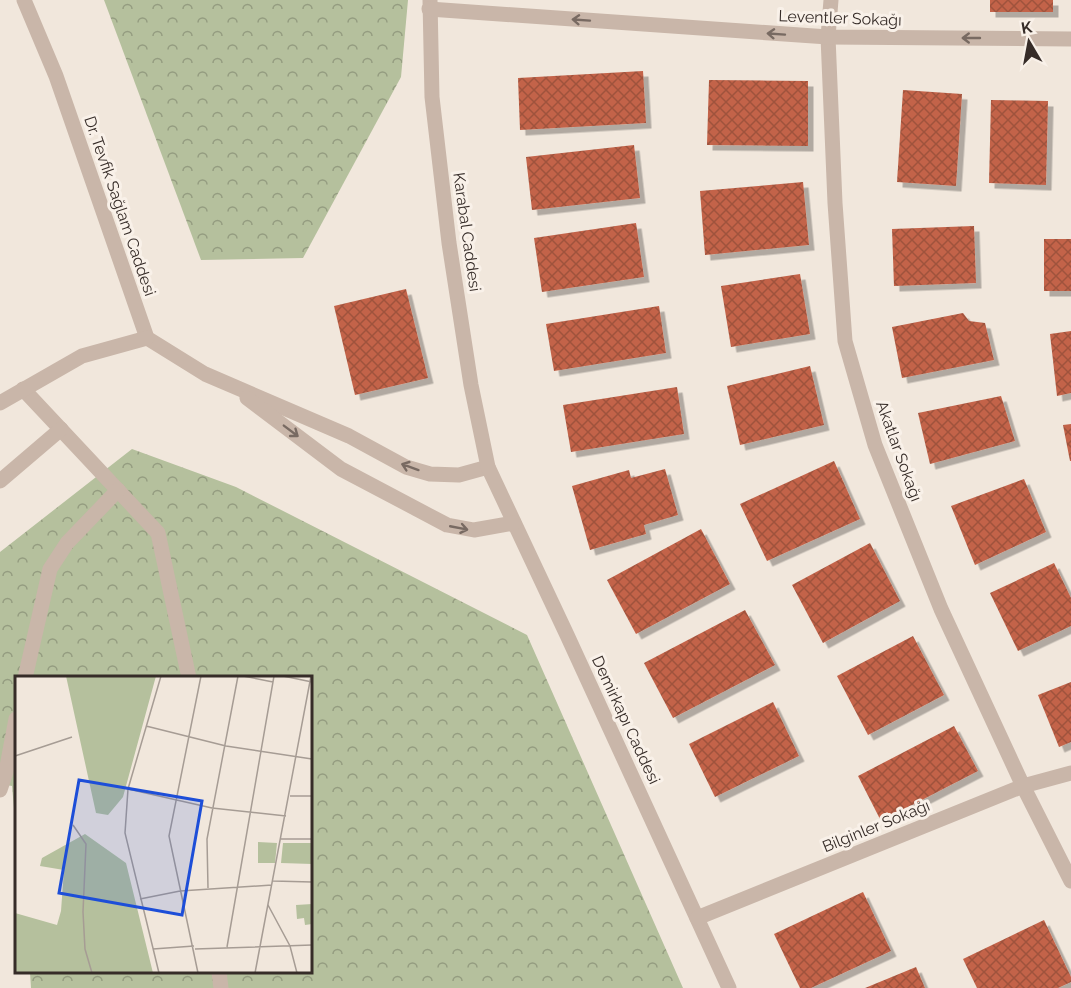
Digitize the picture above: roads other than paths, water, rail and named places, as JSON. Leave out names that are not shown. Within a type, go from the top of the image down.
[{"type":"street","name":"Dr. Tevfik Sağlam Caddesi","points":[[24,0],[56,76],[147,338]]},
{"type":"street","name":"Akatlar Sokağı","points":[[831,0],[828,37],[835,203],[845,341],[875,445],[941,609],[1023,786],[1071,880]]},
{"type":"street","name":"Leventler Sokağı","points":[[429,4],[828,37],[1071,39]]},
{"type":"street","name":"Karabal Caddesi","points":[[429,4],[432,97],[449,243],[471,385],[488,467]]},
{"type":"street","points":[[0,403],[82,356],[147,338],[205,374],[350,436],[406,467],[430,474],[459,475],[488,467]]},
{"type":"street","points":[[228,384],[341,469],[447,525],[474,530],[514,522]]},
{"type":"street","points":[[23,389],[158,532],[189,676]]},
{"type":"street","points":[[0,481],[61,429]]},
{"type":"street","name":"Demirkapı Caddesi","points":[[488,467],[729,988]]},
{"type":"street","points":[[25,676],[50,569],[68,543],[118,490]]},
{"type":"street","points":[[0,789],[6,772],[15,724]]},
{"type":"street","name":"Bilginler Sokağı","points":[[697,918],[1023,786],[1071,773]]},
{"type":"street","points":[[219,973],[221,988]]}]
